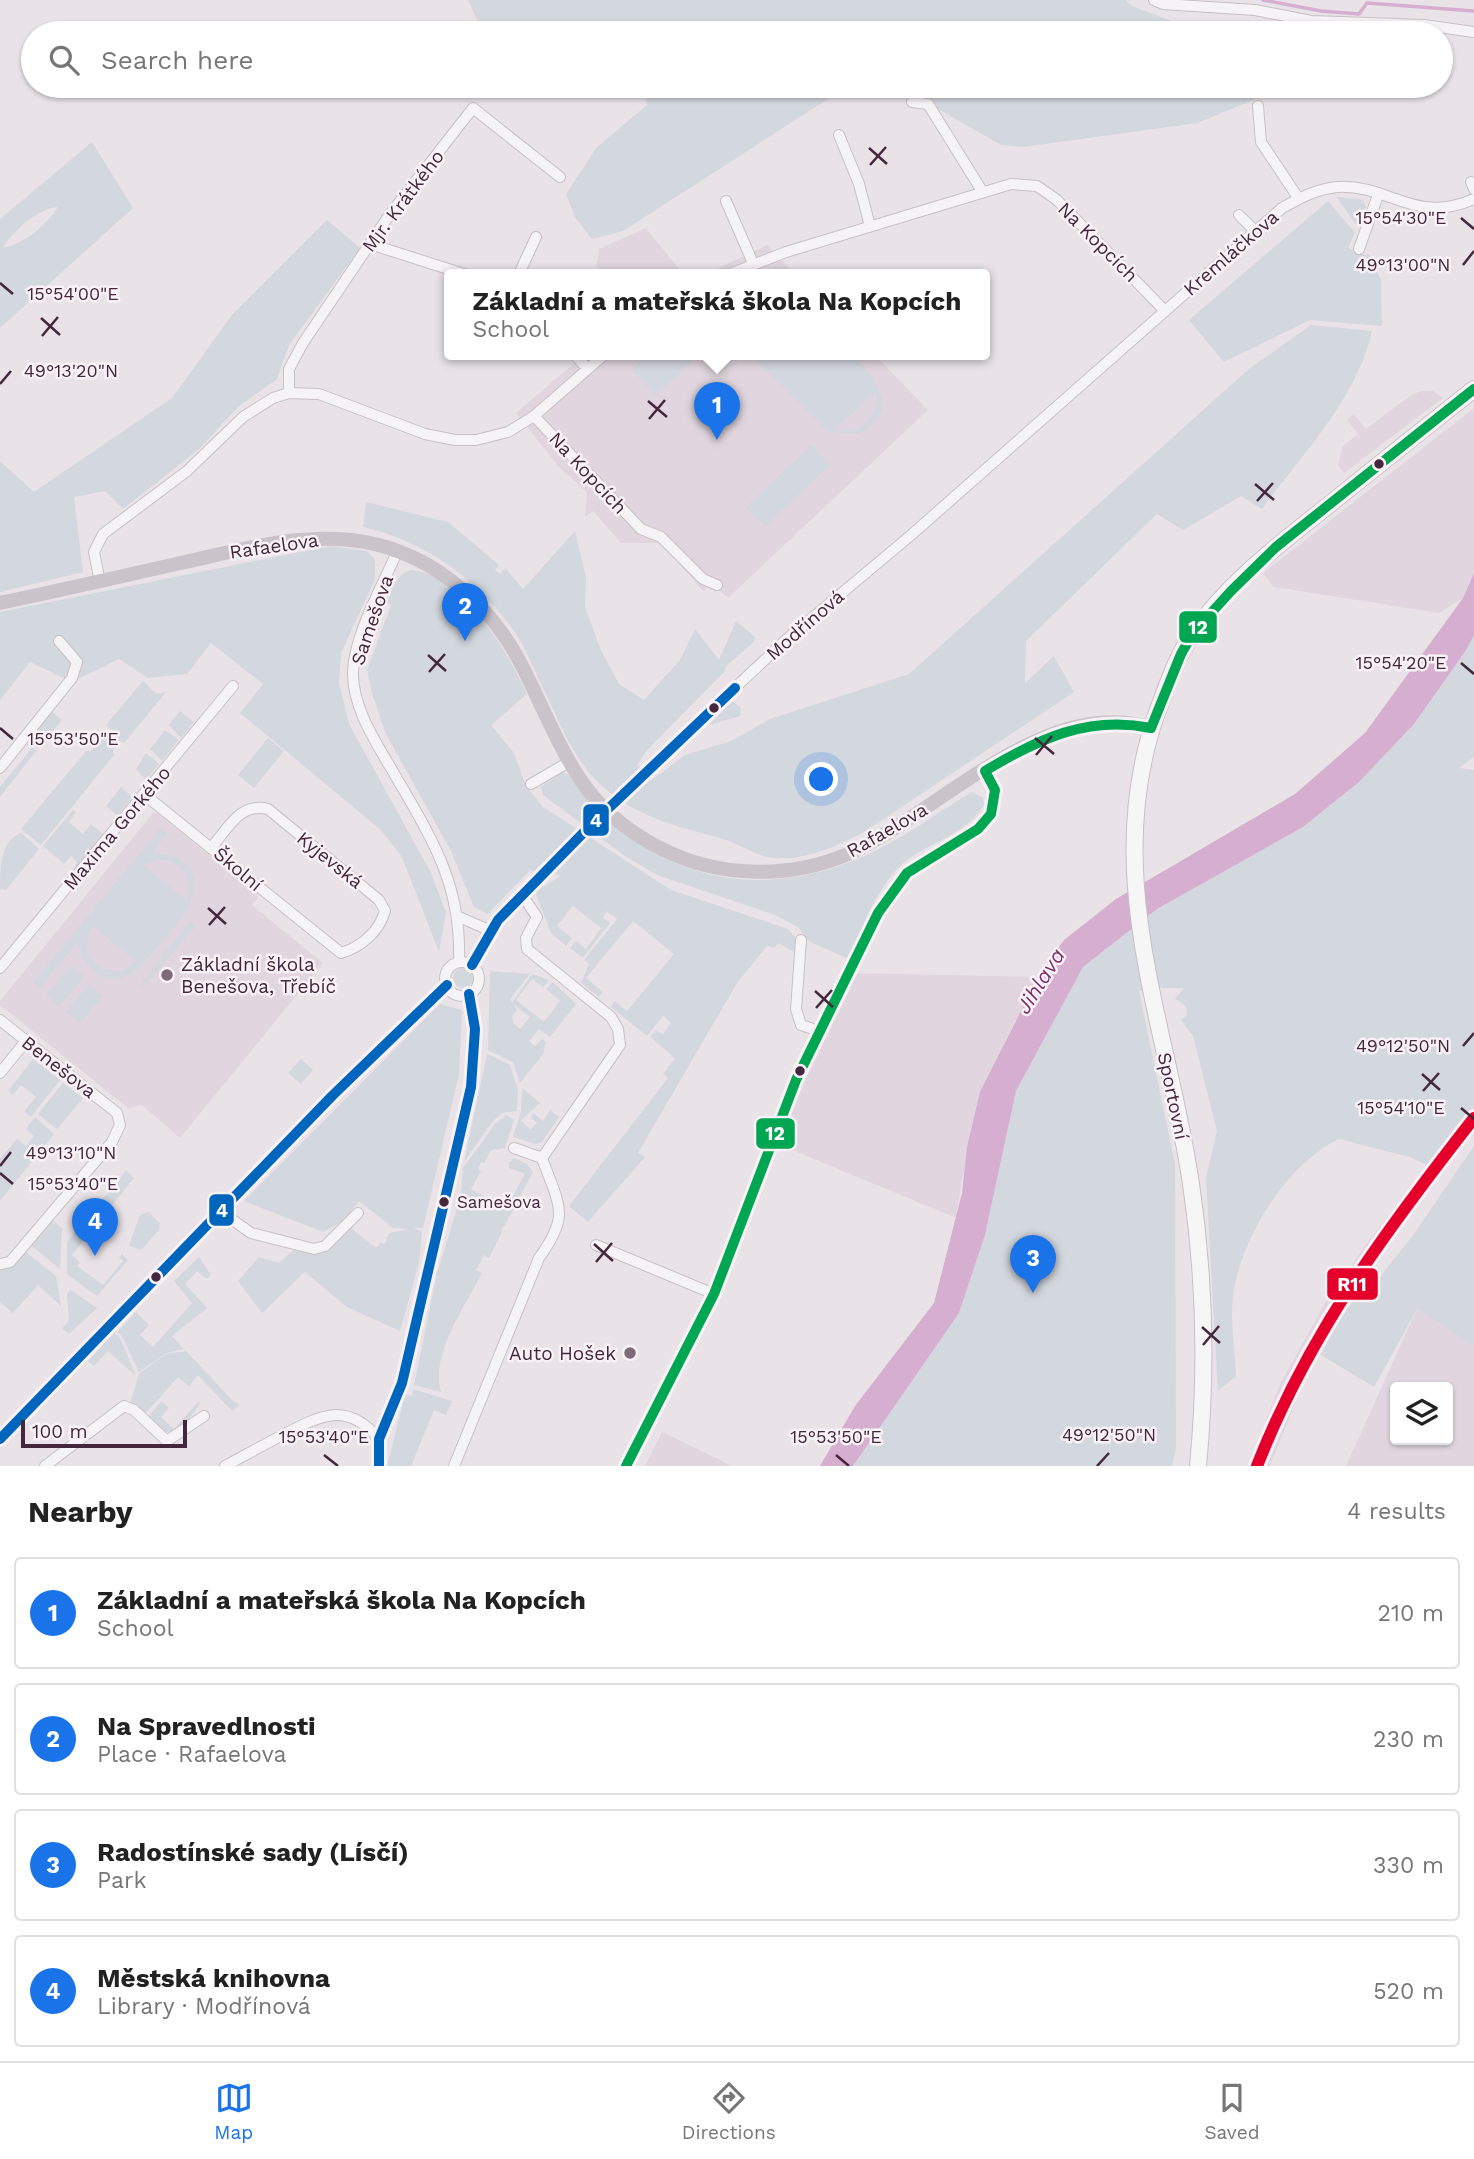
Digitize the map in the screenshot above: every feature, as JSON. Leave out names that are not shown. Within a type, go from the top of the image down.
[{"type":"main road","name":"Sportovní","points":[[1198,1466],[1204,1351],[1199,1241],[1191,1180],[1137,920],[1133,855],[1139,783],[1151,728],[1187,644],[1231,591],[1276,547],[1474,389]]},
{"type":"main road","name":"Rafaelova","points":[[0,603],[285,541],[352,540],[397,552],[426,564],[453,582],[490,617],[519,660],[569,762],[603,806],[645,839],[701,864],[744,872],[800,868],[849,853],[1030,744],[1056,733],[1096,724],[1134,724],[1151,728]]},
{"type":"main road","points":[[626,1466],[714,1294],[749,1210],[792,1091],[878,914],[899,880],[916,865],[978,829],[991,814],[995,790],[985,771]]},
{"type":"street","points":[[1154,0],[1163,4],[1255,10],[1311,21]]},
{"type":"street","points":[[1453,29],[1474,32]]},
{"type":"street","points":[[912,102],[928,104],[982,191]]},
{"type":"street","name":"Kremláčkova","points":[[1258,106],[1261,142],[1299,199]]},
{"type":"street","name":"Mjr. Krátkého","points":[[289,393],[289,369],[295,357],[370,244],[473,108],[560,177]]},
{"type":"street","points":[[839,135],[859,184],[870,226]]},
{"type":"street","name":"Na Kopcích","points":[[740,269],[753,262],[982,191],[1024,184],[1046,192],[1165,311]]},
{"type":"street","name":"Kremláčkova","points":[[1165,311],[1255,232],[1314,191],[1339,187],[1420,208],[1443,209],[1474,200]]},
{"type":"street","points":[[1359,249],[1378,195]]},
{"type":"street","points":[[726,201],[753,262]]},
{"type":"street","points":[[1239,215],[1255,232]]},
{"type":"street","points":[[521,269],[536,237]]},
{"type":"street","points":[[370,244],[448,269]]},
{"type":"street","name":"Modřínová","points":[[472,965],[489,930],[660,758],[787,639],[910,536],[1165,311]]},
{"type":"street","points":[[580,360],[587,368]]},
{"type":"street","name":"Na Kopcích","points":[[597,360],[534,416],[640,528],[661,537],[703,579],[717,584]]},
{"type":"street","points":[[100,582],[94,552],[103,534],[187,471],[243,417],[262,404],[289,393],[319,394],[425,434],[455,440],[476,440],[508,432],[534,416]]},
{"type":"street","name":"Samešova","points":[[397,552],[362,637],[353,672],[355,690],[378,746],[426,829],[446,874],[459,917],[459,962],[447,971],[447,985]]},
{"type":"street","points":[[0,768],[72,678],[77,662],[59,641]]},
{"type":"street","name":"Maxima Gorkého","points":[[0,968],[233,686]]},
{"type":"street","points":[[531,784],[569,762]]},
{"type":"street","name":"Školní","points":[[145,795],[212,847],[329,946]]},
{"type":"street","name":"Kyjevská","points":[[212,847],[243,810],[255,806],[268,809],[379,900],[385,911],[383,920],[359,947],[341,953],[329,946]]},
{"type":"street","points":[[522,895],[537,917],[526,938],[527,949],[611,1017],[618,1029],[620,1045],[542,1158]]},
{"type":"street","points":[[459,917],[489,930]]},
{"type":"street","points":[[801,940],[796,1009],[802,1025],[819,1031]]},
{"type":"street","points":[[379,1466],[379,1439],[402,1383],[471,1087],[475,1029],[469,994],[478,983],[478,973],[472,965],[459,962]]},
{"type":"street","points":[[0,1439],[418,1010],[447,985],[453,993],[469,994]]},
{"type":"street","name":"Benešova","points":[[0,1020],[117,1113],[120,1125],[112,1142],[10,1262],[0,1264]]},
{"type":"street","points":[[0,1073],[26,1041]]},
{"type":"street","points":[[513,1148],[542,1158]]},
{"type":"street","points":[[454,1466],[539,1258],[557,1234],[561,1220],[542,1158]]},
{"type":"street","points":[[220,1211],[251,1233],[314,1249],[325,1246],[358,1213]]},
{"type":"street","points":[[596,1245],[714,1294]]},
{"type":"street","points":[[45,1466],[124,1406],[134,1410],[167,1441],[204,1416]]},
{"type":"street","points":[[225,1466],[321,1416],[347,1415],[357,1419],[379,1439]]},
{"type":"shaded area","points":[[468,0],[1126,0],[1132,6],[1171,21],[478,21]]},
{"type":"shaded area","points":[[645,98],[829,98],[623,231],[592,239],[575,217],[566,194],[597,147],[647,105]]},
{"type":"shaded area","points":[[919,98],[1258,98],[1197,123],[1023,147],[1001,145]]},
{"type":"shaded area","points":[[92,142],[133,208],[0,328],[0,219]],"holes":[[[58,207],[27,238],[3,248],[13,234],[27,222],[42,212]]]},
{"type":"shaded area","points":[[1337,197],[1363,200],[1366,207],[1359,224],[1355,224]]},
{"type":"shaded area","points":[[1328,201],[1355,233],[1348,248],[1369,254],[1381,280],[1382,326],[1310,320],[1224,362],[1189,320]]},
{"type":"shaded area","points":[[327,220],[360,248],[289,345],[277,379],[238,407],[199,449],[123,509],[105,491],[74,497],[83,572],[0,592],[0,461],[34,492],[172,398],[232,315]]},
{"type":"shaded area","points":[[646,228],[679,269],[596,269],[599,249]]},
{"type":"shaded area","points":[[767,245],[790,269],[717,269]]},
{"type":"shaded area","points":[[1311,325],[1372,331],[1365,356],[1341,403],[1262,509],[1241,496],[1183,530],[1157,514],[1026,641],[1025,683],[1054,656],[1074,692],[864,832],[805,856],[762,856],[729,841],[654,818],[609,792],[579,759],[520,641],[486,597],[450,566],[430,553],[386,533],[363,527],[366,502],[448,522],[499,565],[495,570],[500,574],[505,568],[523,589],[575,531],[586,577],[585,607],[600,648],[619,684],[644,700],[680,660],[695,629],[719,660],[736,621],[755,637],[754,642],[725,667],[726,670],[647,750],[637,765],[652,780],[685,755],[731,741],[770,719],[909,674],[1250,368]]},
{"type":"shaded area","points":[[578,360],[880,360],[928,410],[728,598],[712,584],[703,591],[661,543],[621,543],[593,511],[585,517],[587,493],[559,467],[516,413]]},
{"type":"shaded area","points":[[642,360],[693,360],[656,395],[632,370]]},
{"type":"shaded area","points":[[756,360],[857,360],[876,384],[882,405],[879,415],[871,425],[858,434],[829,433]],"holes":[[[876,391],[875,409],[860,427],[844,431],[835,429]]]},
{"type":"shaded area","points":[[1433,391],[1443,398],[1344,473],[1338,465],[1343,446],[1358,434],[1347,420],[1354,414],[1366,429],[1411,395]]},
{"type":"shaded area","points":[[1474,408],[1474,573],[1463,598],[1439,613],[1274,587],[1263,573]]},
{"type":"shaded area","points":[[811,445],[830,465],[765,527],[746,507]]},
{"type":"shaded area","points":[[330,546],[367,551],[375,560],[375,579],[341,653],[339,683],[349,724],[431,873],[446,912],[439,952],[402,857],[381,830],[240,713],[263,684],[211,643],[187,674],[148,678],[119,659],[72,682],[30,662],[0,700],[0,612]]},
{"type":"shaded area","points":[[412,570],[431,575],[466,601],[482,618],[508,658],[527,694],[491,725],[514,753],[526,786],[543,807],[671,890],[788,929],[798,942],[797,954],[779,943],[774,948],[767,946],[737,983],[638,1153],[645,1157],[588,1222],[569,1206],[668,1078],[663,1074],[675,1058],[650,1037],[656,1030],[663,1034],[671,1023],[663,1016],[647,1036],[611,1007],[614,1001],[627,1011],[674,954],[633,921],[586,978],[603,992],[599,997],[581,983],[589,964],[584,960],[617,919],[607,911],[603,918],[610,923],[583,958],[570,948],[576,941],[586,949],[601,928],[573,906],[557,926],[572,938],[566,946],[551,933],[535,892],[561,876],[530,870],[488,914],[474,907],[451,851],[386,734],[367,670],[391,605],[387,603],[393,587],[398,578]]},
{"type":"shaded area","points":[[1474,635],[1474,757],[1459,768],[1474,770],[1474,1105],[1427,1165],[1410,1157],[1339,1139],[1320,1150],[1284,1184],[1256,1228],[1237,1273],[1232,1315],[1236,1376],[1218,1391],[1206,1178],[1217,1131],[1193,1036],[1181,1020],[1187,1015],[1186,1006],[1175,999],[1184,988],[1150,988],[1139,991],[1175,1164],[1176,1449],[1172,1466],[853,1466],[959,1313],[985,1235],[1016,1091],[1083,967],[1157,909],[1303,827],[1359,782],[1414,724]]},
{"type":"shaded area","points":[[143,681],[156,694],[166,692],[124,743],[121,741],[113,750],[114,755],[41,845],[21,829],[87,750],[90,752],[97,744],[94,741],[99,734],[106,739],[113,731],[106,725]]},
{"type":"shaded area","points":[[734,702],[741,708],[740,716],[709,725],[728,703]]},
{"type":"shaded area","points":[[49,709],[62,720],[38,749],[25,739]]},
{"type":"shaded area","points":[[180,711],[194,722],[181,738],[169,725]]},
{"type":"shaded area","points":[[165,730],[179,740],[162,761],[150,749]]},
{"type":"shaded area","points":[[268,738],[284,751],[254,788],[238,775]]},
{"type":"shaded area","points":[[24,741],[36,751],[0,797],[0,787],[31,749]]},
{"type":"shaded area","points":[[146,753],[159,764],[146,780],[136,769]]},
{"type":"shaded area","points":[[562,772],[569,775],[594,806],[623,832],[654,852],[687,868],[722,877],[759,880],[797,877],[854,861],[889,844],[972,792],[983,798],[984,805],[966,825],[908,859],[898,868],[876,899],[849,959],[808,941],[798,927],[775,915],[657,875],[625,856],[543,795],[541,787]]},
{"type":"shaded area","points":[[121,787],[132,797],[118,816],[106,806]]},
{"type":"shaded area","points":[[73,810],[76,812],[69,822],[83,834],[91,824],[103,834],[73,871],[77,862],[71,856],[64,864],[43,846]]},
{"type":"shaded area","name":"Základní škola Benešova, Třebíč","points":[[153,813],[157,813],[256,893],[258,898],[252,905],[323,963],[180,1138],[142,1105],[128,1108],[0,1005],[0,1001]]},
{"type":"shaded area","points":[[160,829],[167,834],[151,854],[173,856],[182,861],[190,869],[195,881],[187,908],[168,936],[137,970],[126,976],[107,978],[99,975],[86,962],[78,942],[40,987],[33,982]],"holes":[[[159,859],[174,863],[184,872],[189,885],[187,900],[143,865]],[[93,926],[136,961],[136,962],[118,972],[99,968],[87,952],[88,933]]]},
{"type":"shaded area","points":[[21,833],[39,849],[6,890],[0,889],[5,849],[14,837]]},
{"type":"shaded area","points":[[190,921],[196,926],[142,988],[139,986]]},
{"type":"shaded area","points":[[71,966],[84,977],[59,1006],[46,995]]},
{"type":"shaded area","points":[[463,968],[470,971],[473,978],[470,985],[463,988],[456,985],[453,978],[456,971]]},
{"type":"shaded area","points":[[490,971],[530,974],[510,999],[512,1003],[532,974],[549,980],[543,987],[532,979],[516,1000],[544,1022],[560,1001],[546,989],[553,982],[576,1004],[550,1037],[539,1029],[529,1041],[535,1046],[542,1039],[546,1042],[543,1054],[520,1083],[513,1062],[488,1050]],"holes":[[[513,1004],[530,1017],[520,1029],[513,1023],[512,1016],[517,1010]]]},
{"type":"shaded area","points":[[849,973],[1038,977],[1005,1041],[962,1179],[956,1218],[773,1142]]},
{"type":"shaded area","points":[[89,984],[103,996],[80,1023],[66,1012]]},
{"type":"shaded area","points":[[440,1004],[462,1010],[459,1074],[423,1228],[414,1228],[422,1232],[419,1263],[400,1331],[347,1307],[305,1272],[262,1313],[238,1281],[259,1257],[279,1263],[295,1249],[309,1252],[347,1225],[376,1248],[381,1242],[385,1244],[389,1233],[409,1229],[393,1228],[359,1201],[343,1221],[323,1232],[244,1201]]},
{"type":"shaded area","points":[[487,1054],[510,1065],[518,1090],[517,1111],[502,1113],[492,1122],[464,1162]]},
{"type":"shaded area","points":[[33,1059],[60,1080],[31,1117],[24,1112],[36,1097],[21,1085],[13,1095],[8,1091]]},
{"type":"shaded area","points":[[301,1059],[313,1070],[301,1084],[288,1073]]},
{"type":"shaded area","points":[[63,1083],[83,1098],[57,1129],[38,1114]]},
{"type":"shaded area","points":[[522,1088],[540,1103],[521,1120],[530,1130],[537,1123],[531,1117],[533,1113],[543,1121],[550,1110],[559,1117],[542,1142],[536,1144],[513,1137],[521,1111]]},
{"type":"shaded area","points":[[1474,1105],[1474,1132],[1382,1250],[1319,1345],[1270,1466],[1248,1466],[1280,1384],[1325,1303],[1369,1240]]},
{"type":"shaded area","points":[[507,1115],[514,1120],[505,1148],[491,1150],[484,1163],[481,1162],[478,1169],[481,1171],[471,1189],[500,1205],[507,1196],[514,1194],[525,1174],[509,1168],[509,1163],[514,1158],[527,1164],[533,1172],[504,1227],[502,1226],[502,1232],[489,1258],[484,1255],[476,1270],[482,1273],[451,1331],[440,1362],[441,1392],[414,1385],[437,1274],[461,1195],[463,1168],[495,1124]]},
{"type":"shaded area","points":[[35,1117],[54,1134],[0,1201],[0,1159],[17,1139],[26,1146],[34,1136],[26,1129]]},
{"type":"shaded area","points":[[1474,1146],[1474,1346],[1417,1309],[1374,1387],[1316,1352],[1363,1278],[1377,1281],[1414,1234]]},
{"type":"shaded area","points":[[126,1171],[134,1178],[72,1255],[80,1262],[77,1266],[103,1285],[123,1261],[119,1257],[122,1254],[128,1260],[97,1296],[67,1274],[67,1242]]},
{"type":"shaded area","points":[[148,1212],[160,1223],[159,1230],[141,1250],[129,1246],[140,1215]]},
{"type":"shaded area","points":[[48,1217],[62,1228],[60,1269],[27,1242]]},
{"type":"shaded area","points":[[26,1252],[56,1276],[61,1306],[38,1285],[13,1313],[0,1302],[0,1269],[13,1267]]},
{"type":"shaded area","points":[[199,1257],[211,1275],[207,1279],[197,1271],[185,1284],[207,1308],[172,1336],[184,1349],[166,1353],[139,1372],[122,1336],[117,1332],[136,1312],[149,1325],[140,1335],[153,1347],[192,1303],[174,1281]]},
{"type":"shaded area","points":[[71,1290],[97,1308],[69,1334],[62,1329],[69,1320],[67,1294]]},
{"type":"shaded area","points":[[1417,1309],[1474,1346],[1474,1466],[1346,1466]]},
{"type":"shaded area","points":[[114,1333],[120,1338],[136,1376],[108,1351],[94,1366],[88,1361]]},
{"type":"shaded area","points":[[186,1351],[233,1401],[240,1405],[232,1411],[198,1375],[189,1386],[178,1377],[144,1415],[130,1403],[139,1374],[166,1354]]},
{"type":"shaded area","points":[[413,1389],[452,1401],[446,1415],[434,1410],[411,1466],[387,1466],[405,1395],[412,1396]]},
{"type":"shaded area","points":[[162,1401],[169,1408],[161,1417],[174,1429],[199,1401],[200,1404],[181,1426],[172,1431],[166,1432],[147,1418]]},
{"type":"shaded area","points":[[662,1432],[675,1438],[732,1466],[645,1466]]},
{"type":"water","name":"Jihlava","points":[[1474,573],[1474,635],[1466,650],[1414,724],[1359,782],[1303,827],[1157,909],[1083,967],[1016,1091],[985,1235],[959,1313],[853,1466],[820,1466],[855,1406],[934,1303],[962,1193],[967,1147],[980,1092],[1038,977],[1064,940],[1116,899],[1295,794],[1365,733],[1463,598]]},
{"type":"waterway","points":[[1263,0],[1321,11],[1359,14],[1367,3],[1474,11]]},
{"type":"transit line","name":"12","points":[[626,1466],[714,1294],[796,1080],[878,913],[907,873],[978,829],[991,814],[995,790],[985,771],[1044,740],[1085,727],[1128,725],[1151,728],[1181,654],[1193,633],[1231,591],[1276,547],[1474,389]]},
{"type":"transit line","name":"4","points":[[472,965],[498,920],[591,825],[735,688]]},
{"type":"transit line","name":"4","points":[[0,1439],[333,1095],[447,985]]},
{"type":"transit line","name":"4","points":[[379,1466],[379,1439],[402,1383],[471,1087],[475,1029],[469,994]]},
{"type":"transit line","name":"R11","points":[[1257,1466],[1301,1371],[1352,1284],[1411,1200],[1474,1118]]},
{"type":"place","name":"Základní a mateřská škola Na Kopcích","points":[[717,440]]},
{"type":"place","name":"Na Spravedlnosti","points":[[465,641]]},
{"type":"place","name":"Základní škola Benešova, Třebíč","points":[[167,975]]},
{"type":"place","name":"Samešova","points":[[444,1202]]},
{"type":"place","name":"Městská knihovna","points":[[95,1256]]},
{"type":"place","name":"Radostínské sady (Lísčí)","points":[[1033,1293]]},
{"type":"place","name":"Auto Hošek","points":[[630,1353]]}]
